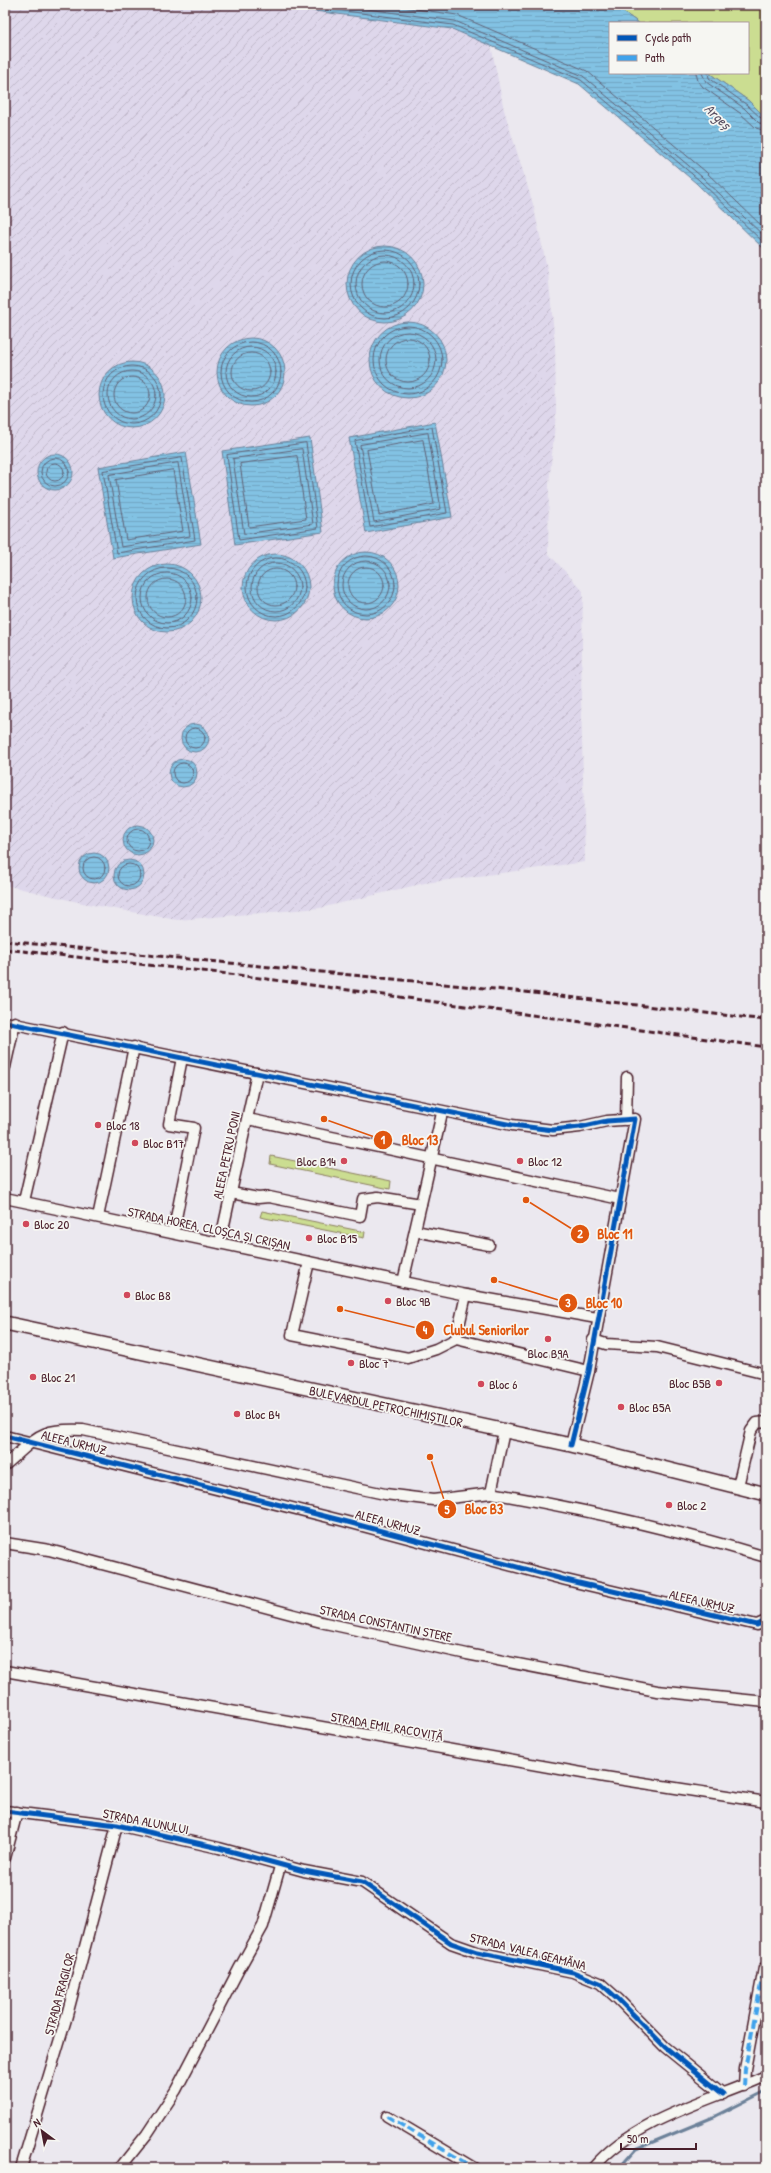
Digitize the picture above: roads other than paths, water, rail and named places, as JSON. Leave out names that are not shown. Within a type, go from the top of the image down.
[{"type":"main road","name":"BULEVARDUL PETROCHIMIȘTILOR","points":[[5,1323],[571,1445],[766,1494]]},
{"type":"street","points":[[5,1067],[10,1022],[442,1113],[512,1126],[553,1130],[580,1127],[607,1120],[635,1119],[606,1282],[597,1318],[589,1371],[571,1445]]},
{"type":"street","points":[[24,1201],[63,1032]]},
{"type":"street","points":[[98,1217],[134,1047]]},
{"type":"street","points":[[173,1233],[194,1128],[169,1124],[182,1058]]},
{"type":"street","name":"ALEEA PETRU PONI","points":[[220,1243],[257,1073]]},
{"type":"street","points":[[626,1120],[627,1077]]},
{"type":"street","points":[[403,1282],[442,1113]]},
{"type":"street","points":[[248,1118],[620,1199]]},
{"type":"street","points":[[231,1193],[258,1198],[269,1197],[360,1216],[363,1199],[378,1197],[421,1204]]},
{"type":"street","name":"STRADA HOREA, CLOȘCA ȘI CRIȘAN","points":[[5,1198],[466,1295],[597,1318]]},
{"type":"street","points":[[415,1231],[489,1245]]},
{"type":"street","points":[[309,1262],[292,1335],[408,1358],[436,1349],[456,1340],[589,1371]]},
{"type":"street","points":[[456,1340],[466,1295]]},
{"type":"street","points":[[593,1340],[606,1344],[657,1347],[766,1374]]},
{"type":"street","points":[[738,1486],[751,1431],[757,1423],[766,1422]]},
{"type":"street","points":[[5,1465],[28,1442],[51,1430],[83,1430],[385,1494],[433,1500],[491,1493],[539,1502],[720,1543],[766,1557]]},
{"type":"street","points":[[491,1493],[504,1431]]},
{"type":"street","name":"ALEEA URMUZ","points":[[5,1436],[340,1520],[631,1596],[757,1625],[766,1621]]},
{"type":"street","name":"STRADA CONSTANTIN STERE","points":[[5,1543],[49,1550],[325,1623],[467,1654],[657,1691],[766,1702]]},
{"type":"street","name":"STRADA EMIL RACOVIȚĂ","points":[[5,1671],[605,1777],[766,1802]]},
{"type":"street","name":"STRADA ALUNULUI","points":[[5,1811],[117,1825],[281,1863]]},
{"type":"street","points":[[5,1858],[17,1812]]},
{"type":"street","name":"STRADA FRAGILOR","points":[[21,2168],[66,2019],[117,1825]]},
{"type":"street","points":[[120,2168],[147,2134],[176,2090],[238,1968],[263,1926],[281,1863]]},
{"type":"street","name":"STRADA VALEA GEAMĂNA","points":[[281,1863],[304,1871],[362,1882],[452,1943],[477,1952],[573,1972],[600,1983],[618,1999],[664,2047],[723,2094]]},
{"type":"street","points":[[744,2086],[745,2069],[764,1968]]},
{"type":"street","points":[[593,2168],[624,2139],[658,2121],[766,2076]]},
{"type":"street","points":[[387,2116],[474,2168]]},
{"type":"water","name":"Argeș","points":[[268,5],[613,5],[638,22],[609,22],[609,74],[710,74],[749,101],[766,118],[766,251],[696,183],[579,84],[452,29]]},
{"type":"water","points":[[385,246],[400,249],[412,257],[420,269],[423,284],[420,299],[412,311],[400,319],[385,322],[370,319],[358,311],[350,299],[347,284],[350,269],[358,257],[370,249]]},
{"type":"water","points":[[408,322],[422,325],[435,333],[443,346],[446,360],[443,374],[435,387],[422,395],[408,398],[394,395],[381,387],[373,374],[370,360],[373,346],[381,333],[394,325]]},
{"type":"water","points":[[244,338],[258,338],[270,344],[279,353],[285,365],[283,385],[275,396],[264,404],[258,406],[244,406],[238,404],[227,396],[219,385],[217,379],[217,365],[219,359],[227,348],[238,340]]},
{"type":"water","points":[[125,362],[139,362],[151,367],[160,376],[165,388],[163,408],[156,419],[139,428],[125,428],[113,423],[104,414],[99,402],[99,388],[104,376],[113,367]]},
{"type":"water","points":[[435,422],[452,517],[366,533],[349,438]]},
{"type":"water","points":[[310,438],[323,532],[235,545],[222,451]]},
{"type":"water","points":[[186,452],[201,544],[113,558],[98,467]]},
{"type":"water","points":[[59,454],[68,459],[72,465],[72,479],[68,485],[59,490],[51,490],[42,485],[38,479],[37,468],[42,459],[48,455]]},
{"type":"water","points":[[366,552],[379,555],[389,562],[396,572],[399,585],[396,598],[389,608],[379,615],[366,618],[353,615],[343,608],[336,598],[333,585],[336,572],[343,562],[353,555]]},
{"type":"water","points":[[269,554],[283,554],[295,559],[304,568],[309,580],[307,600],[300,611],[283,620],[269,620],[257,615],[248,606],[243,594],[243,580],[248,568],[257,559]]},
{"type":"water","points":[[167,564],[180,567],[191,574],[198,585],[201,598],[198,611],[191,622],[180,629],[167,632],[154,629],[143,622],[136,611],[133,598],[136,585],[143,574],[154,567]]},
{"type":"water","points":[[195,724],[205,728],[209,738],[205,748],[195,752],[185,748],[181,738],[185,728]]},
{"type":"water","points":[[183,759],[193,763],[197,773],[193,783],[183,787],[173,783],[169,773],[173,763]]},
{"type":"water","points":[[138,825],[149,829],[153,840],[149,851],[138,855],[127,851],[123,840],[127,829]]},
{"type":"water","points":[[94,853],[105,857],[109,868],[105,879],[94,883],[83,879],[79,868],[83,857]]},
{"type":"water","points":[[129,860],[140,864],[144,875],[140,886],[129,890],[118,886],[114,875],[118,864]]},
{"type":"waterway","points":[[619,2168],[636,2149],[716,2116],[766,2091]]},
{"type":"railway","points":[[5,941],[525,992],[766,1020]]},
{"type":"railway","points":[[5,949],[238,975],[766,1047]]},
{"type":"place","name":"Bloc 13","points":[[324,1119]]},
{"type":"place","name":"Bloc 18","points":[[98,1125]]},
{"type":"place","name":"Bloc B17","points":[[135,1143]]},
{"type":"place","name":"Bloc B14","points":[[344,1161]]},
{"type":"place","name":"Bloc 12","points":[[520,1161]]},
{"type":"place","name":"Bloc 11","points":[[526,1200]]},
{"type":"place","name":"Bloc 20","points":[[26,1224]]},
{"type":"place","name":"Bloc B15","points":[[309,1238]]},
{"type":"place","name":"Bloc 10","points":[[494,1280]]},
{"type":"place","name":"Bloc B8","points":[[127,1295]]},
{"type":"place","name":"Bloc 9B","points":[[388,1301]]},
{"type":"place","name":"Clubul Seniorilor","points":[[340,1309]]},
{"type":"place","name":"Bloc B9A","points":[[548,1339]]},
{"type":"place","name":"Bloc 7","points":[[351,1363]]},
{"type":"place","name":"Bloc 21","points":[[33,1377]]},
{"type":"place","name":"Bloc B5B","points":[[719,1383]]},
{"type":"place","name":"Bloc 6","points":[[481,1384]]},
{"type":"place","name":"Bloc B5A","points":[[621,1407]]},
{"type":"place","name":"Bloc B4","points":[[237,1414]]},
{"type":"place","name":"Bloc B3","points":[[430,1457]]},
{"type":"place","name":"Bloc 2","points":[[669,1505]]}]
